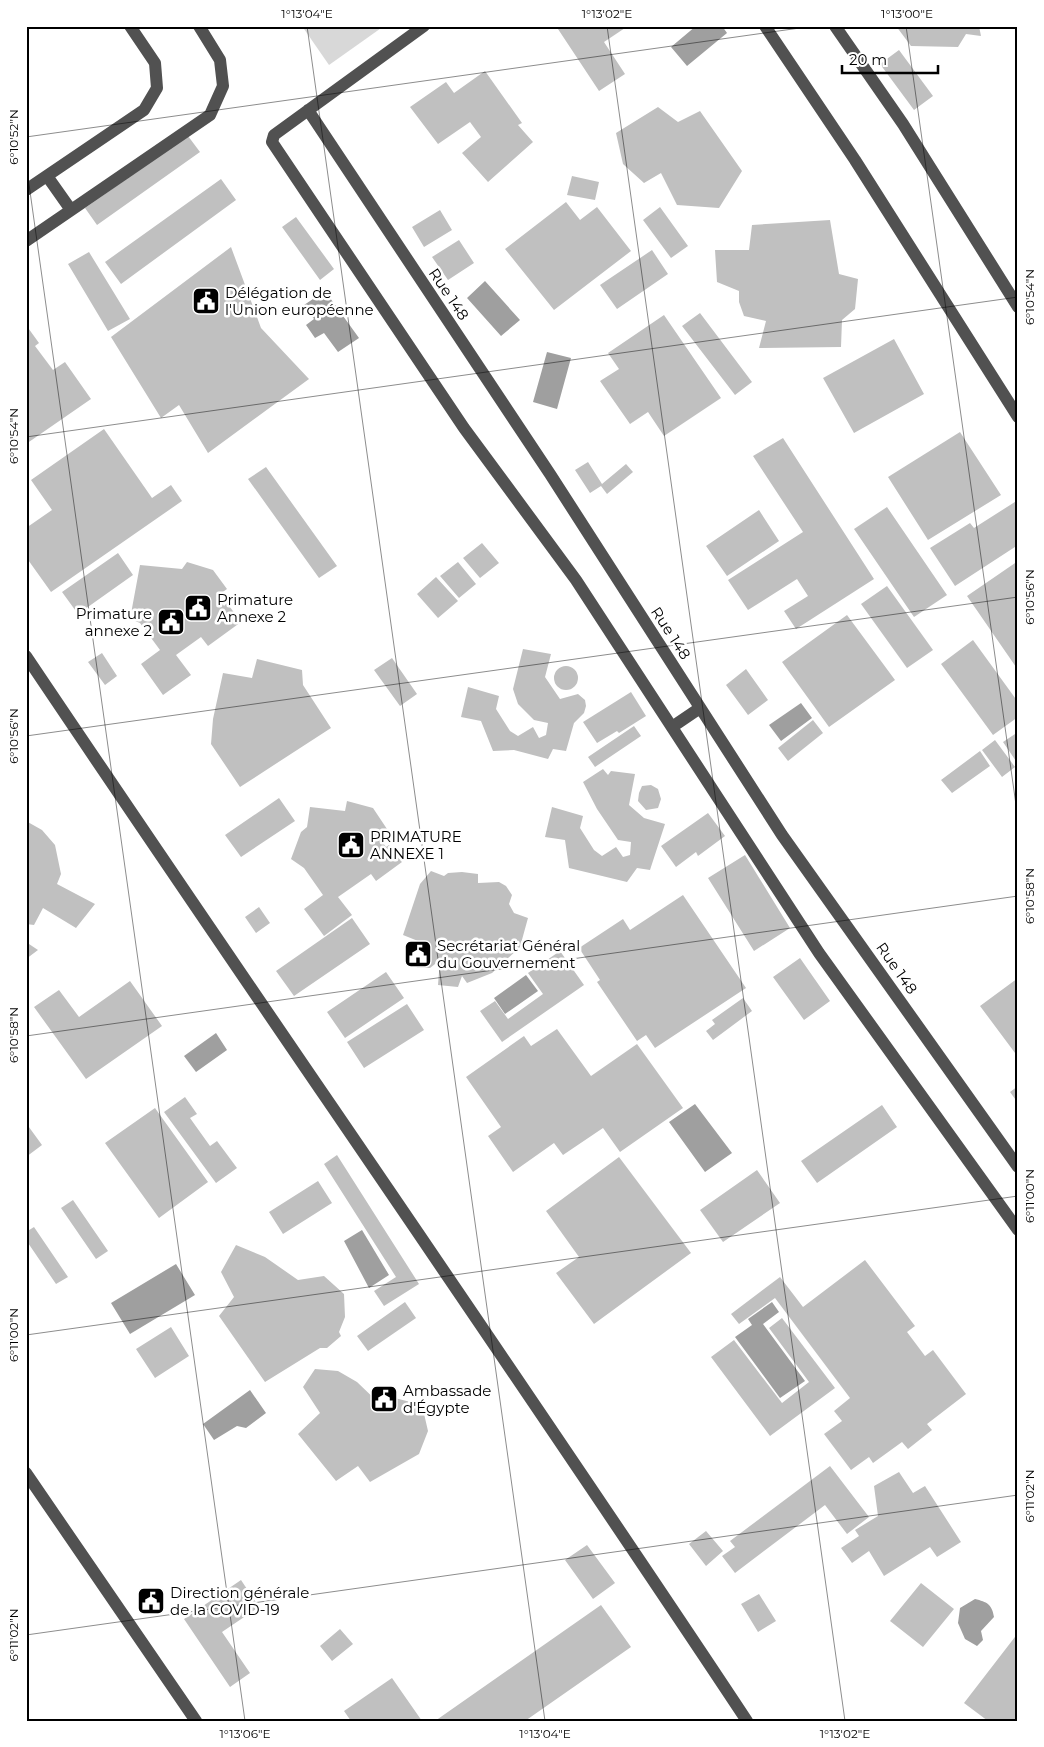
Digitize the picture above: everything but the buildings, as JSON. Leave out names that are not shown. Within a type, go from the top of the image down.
[{"type":"street","points":[[26,190],[144,110],[157,88],[155,63],[130,26]]},
{"type":"street","points":[[26,240],[210,115],[223,86],[220,60],[199,26]]},
{"type":"street","points":[[424,26],[274,135],[272,142],[464,428],[576,580],[819,953],[1018,1230]]},
{"type":"street","points":[[766,26],[855,160],[1018,417]]},
{"type":"street","points":[[835,26],[903,124],[1018,307]]},
{"type":"street","name":"Rue 148","points":[[308,110],[550,474],[782,835],[1018,1167]]},
{"type":"street","points":[[47,176],[71,210]]},
{"type":"street","points":[[26,656],[236,968],[621,1530],[747,1721]]},
{"type":"street","points":[[672,727],[700,708]]},
{"type":"street","points":[[26,1473],[196,1721]]},
{"type":"shaded area","points":[[302,26],[384,26],[329,65]]},
{"type":"shaded area","points":[[696,26],[722,26],[727,33],[687,66],[671,47]]},
{"type":"shaded area","points":[[485,281],[520,320],[501,336],[467,298]]},
{"type":"shaded area","points":[[325,291],[359,338],[338,352],[324,333],[315,338],[306,325],[314,319],[304,305]]},
{"type":"shaded area","points":[[547,352],[571,358],[557,409],[533,402]]},
{"type":"shaded area","points":[[801,703],[812,718],[781,741],[769,725]]},
{"type":"shaded area","points":[[526,975],[538,991],[505,1014],[494,998]]},
{"type":"shaded area","points":[[216,1033],[227,1050],[196,1072],[184,1056]]},
{"type":"shaded area","points":[[695,1104],[732,1153],[705,1172],[669,1122]]},
{"type":"shaded area","points":[[362,1230],[389,1275],[369,1288],[344,1241]]},
{"type":"shaded area","points":[[176,1264],[195,1295],[130,1334],[111,1303]]},
{"type":"shaded area","points":[[772,1302],[779,1312],[763,1324],[805,1381],[780,1398],[735,1337],[752,1325],[748,1319]]},
{"type":"shaded area","points":[[250,1390],[266,1413],[246,1428],[237,1426],[214,1440],[203,1424]]},
{"type":"shaded area","points":[[975,1599],[988,1604],[992,1609],[994,1617],[981,1631],[983,1640],[977,1646],[965,1639],[958,1623],[960,1608]]},
{"type":"place","name":"Délégation de l'Union européenne","points":[[206,301]]},
{"type":"place","name":"Primature Annexe 2","points":[[198,608]]},
{"type":"place","name":"Primature annexe 2","points":[[171,622]]},
{"type":"place","name":"PRIMATURE ANNEXE 1","points":[[351,845]]},
{"type":"place","name":"Secrétariat Général du Gouvernement","points":[[418,954]]},
{"type":"place","name":"Ambassade d'Égypte","points":[[384,1399]]},
{"type":"place","name":"Direction générale de la COVID-19","points":[[151,1601]]}]
